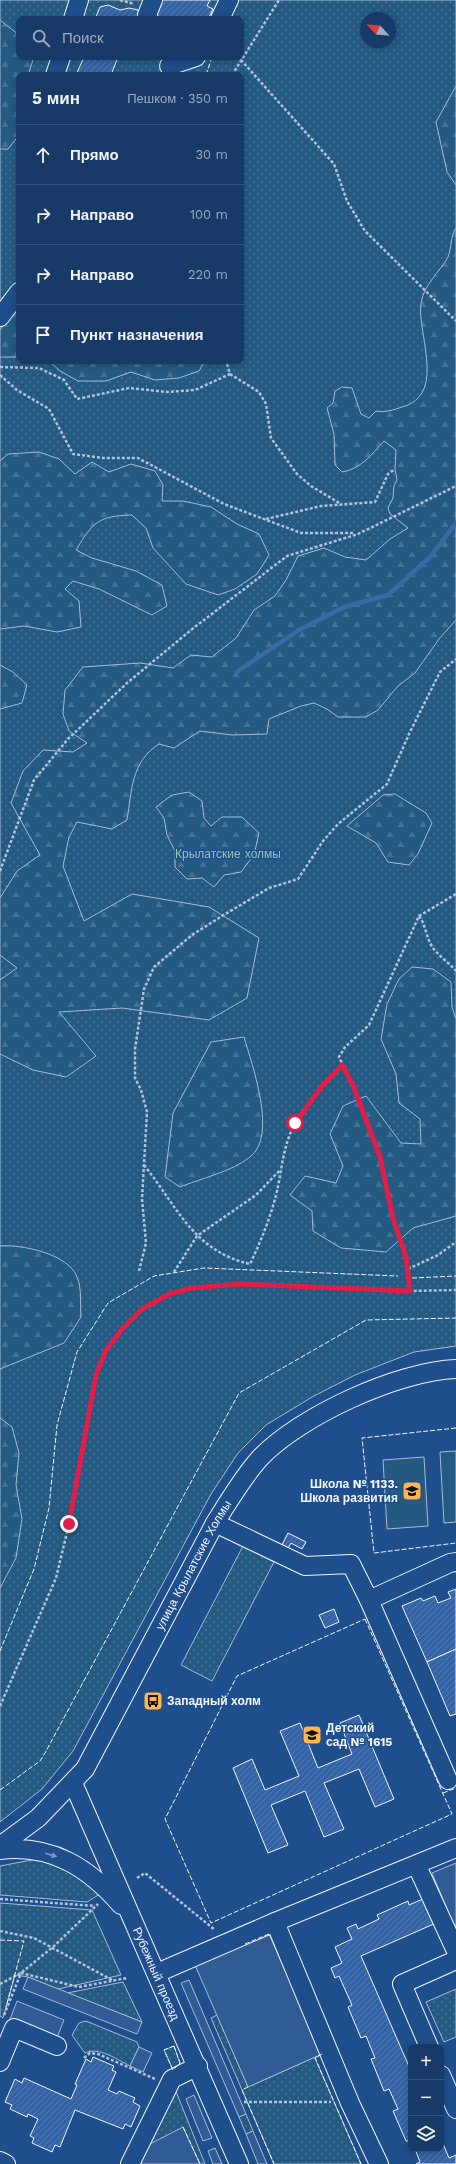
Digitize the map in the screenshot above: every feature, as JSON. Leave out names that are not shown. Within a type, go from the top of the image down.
[{"type":"street","points":[[74,16],[79,0]]},
{"type":"street","points":[[221,16],[229,0]]},
{"type":"street","points":[[56,72],[60,60]]},
{"type":"street","points":[[166,66],[186,60]]},
{"type":"street","points":[[0,317],[16,296]]},
{"type":"street","name":"улица Крылатские Холмы","points":[[0,1846],[38,1818],[73,1783],[94,1754],[216,1523],[237,1488],[260,1458],[289,1432],[320,1414],[418,1374],[456,1369]]},
{"type":"street","points":[[216,1523],[305,1566],[351,1564],[453,1775]]},
{"type":"street","points":[[369,1600],[450,1563],[456,1562]]},
{"type":"street","name":"Рубежный проезд","points":[[73,1783],[198,2066],[239,2164]]},
{"type":"street","points":[[0,1850],[13,1848],[41,1852],[79,1866],[99,1881],[131,1916]]},
{"type":"street","points":[[157,1973],[275,1922],[416,1866],[456,1848]]},
{"type":"street","points":[[416,1866],[456,1951]]},
{"type":"street","points":[[275,1922],[350,2103],[379,2164]]},
{"type":"street","points":[[428,2044],[402,1984],[456,1960]]},
{"type":"street","points":[[0,2062],[14,2028],[57,2046]]},
{"type":"street","points":[[130,2164],[172,2079],[198,2066]]},
{"type":"street","points":[[443,2080],[456,2109]]},
{"type":"street","points":[[0,2161],[6,2164]]},
{"type":"path","points":[[120,0],[147,8]]},
{"type":"path","points":[[244,55],[280,0]]},
{"type":"path","points":[[234,72],[241,60],[334,164],[348,201],[365,231],[456,321]]},
{"type":"path","points":[[227,364],[230,374],[259,392],[266,404],[271,438],[297,474],[310,486],[341,504]]},
{"type":"path","points":[[0,367],[39,368],[64,380],[77,399],[129,388],[167,392],[195,390],[230,374]]},
{"type":"path","points":[[0,375],[17,390],[49,409],[73,454],[104,458],[138,458],[224,504],[301,533],[358,534]]},
{"type":"path","points":[[266,519],[289,513],[341,504],[375,502],[388,474],[395,468]]},
{"type":"path","points":[[0,871],[34,780],[68,739],[127,683],[191,630],[287,556],[358,534],[456,486]]},
{"type":"path","points":[[139,1271],[146,1243],[142,1199],[147,1112],[141,1090],[134,1078],[135,1049],[144,989],[154,968],[192,935],[222,916],[269,888],[298,879],[323,841],[338,824],[387,784],[409,734],[440,672],[456,659]]},
{"type":"path","points":[[410,1291],[406,1257],[393,1218],[380,1157],[353,1085],[339,1057],[345,1047],[369,1025],[419,916],[456,894]]},
{"type":"path","points":[[419,916],[423,921],[426,934],[433,949],[456,971]]},
{"type":"path","points":[[144,1164],[196,1236],[232,1260],[250,1264],[276,1199],[285,1150],[295,1123],[322,1086],[342,1065]]},
{"type":"path","points":[[174,1272],[196,1236],[256,1195],[281,1169]]},
{"type":"path","points":[[408,1269],[438,1255],[456,1242]]},
{"type":"path","points":[[0,1706],[56,1578],[69,1524],[96,1375],[106,1350],[123,1328],[142,1309],[169,1294],[192,1288],[240,1284],[410,1291],[456,1290]]},
{"type":"path","points":[[137,1878],[145,1873],[216,1931]]},
{"type":"path","points":[[0,1899],[95,1906],[53,1946],[21,1973],[0,1984]]},
{"type":"path","points":[[0,1931],[34,1938],[53,1946],[115,1981]]},
{"type":"path","points":[[21,1973],[79,1987],[127,1978]]},
{"type":"path","points":[[2,2022],[21,1973]]},
{"type":"path","points":[[84,2058],[90,2053],[98,2054],[159,2081]]},
{"type":"path","points":[[244,2102],[350,2103]]},
{"type":"green space","name":"Крылатские холмы","points":[[0,0],[456,0],[456,1346],[414,1352],[355,1375],[312,1397],[266,1425],[238,1453],[211,1494],[73,1751],[42,1789],[0,1822]]},
{"type":"green space","points":[[0,20],[16,33],[16,60],[33,60],[29,72],[16,72],[16,139],[8,149],[0,149]]},
{"type":"green space","points":[[456,86],[456,185],[447,172],[436,122]]},
{"type":"green space","points":[[456,228],[456,620],[439,639],[415,673],[398,686],[378,710],[366,717],[338,717],[327,709],[314,703],[301,706],[269,719],[267,734],[232,735],[200,731],[174,748],[159,744],[143,759],[138,768],[134,778],[127,820],[112,829],[77,822],[69,837],[63,866],[84,921],[132,894],[209,907],[259,938],[247,998],[209,1020],[122,1008],[59,1012],[96,1056],[66,1077],[33,1070],[0,1054],[0,980],[17,968],[0,955],[0,898],[17,871],[40,855],[11,803],[23,771],[43,750],[73,752],[87,743],[69,731],[63,714],[65,690],[83,667],[140,663],[173,668],[191,655],[212,657],[236,638],[254,610],[275,596],[286,580],[298,556],[324,548],[345,557],[366,560],[390,539],[408,528],[390,514],[388,508],[393,498],[394,486],[397,480],[395,469],[396,450],[384,441],[360,465],[342,472],[335,465],[334,434],[327,408],[333,403],[335,391],[342,387],[352,388],[361,414],[369,418],[376,411],[383,412],[392,410],[416,400],[423,390],[427,377],[427,362],[421,317],[422,297],[428,285],[448,257]]},
{"type":"green space","points":[[16,307],[16,357],[0,357],[0,330]]},
{"type":"green space","points":[[52,364],[203,364],[199,371],[179,378],[155,380],[131,372],[106,381],[78,381],[60,371]]},
{"type":"green space","points":[[39,452],[59,459],[75,474],[92,462],[109,472],[131,464],[155,471],[163,485],[162,501],[183,501],[211,507],[237,524],[259,534],[269,555],[257,574],[235,589],[218,595],[186,584],[153,548],[146,528],[132,515],[111,517],[98,522],[92,527],[76,550],[92,558],[136,571],[162,585],[167,606],[152,615],[99,589],[73,581],[65,589],[79,601],[81,627],[57,632],[24,626],[0,629],[0,461],[8,454]]},
{"type":"green space","points":[[0,665],[13,672],[27,685],[22,703],[0,709]]},
{"type":"green space","points":[[189,792],[202,801],[204,818],[211,826],[222,817],[242,817],[259,833],[254,855],[241,872],[224,875],[214,887],[202,878],[187,879],[175,867],[175,851],[167,835],[164,818],[156,807],[172,795]]},
{"type":"green space","points":[[395,794],[426,813],[432,823],[418,854],[409,865],[388,862],[376,843],[347,826],[383,795]]},
{"type":"green space","points":[[412,967],[433,969],[451,982],[452,1007],[456,1019],[456,1216],[413,1228],[386,1252],[341,1248],[313,1231],[312,1211],[290,1195],[305,1176],[336,1183],[343,1166],[330,1134],[343,1106],[366,1096],[401,1143],[421,1144],[420,1119],[399,1103],[396,1074],[381,1039],[387,1004],[399,979]]},
{"type":"green space","points":[[244,1037],[257,1082],[263,1117],[262,1133],[258,1147],[250,1157],[234,1167],[180,1187],[165,1177],[173,1113],[211,1042]]},
{"type":"green space","points":[[0,1246],[31,1249],[43,1252],[65,1262],[72,1269],[79,1281],[81,1317],[64,1343],[0,1369]]},
{"type":"green space","points":[[0,1418],[12,1427],[19,1453],[16,1485],[22,1519],[16,1558],[0,1588]]},
{"type":"green space","points":[[456,1451],[456,1522],[444,1523],[440,1452]]},
{"type":"green space","points":[[424,1457],[428,1526],[387,1529],[383,1460]]},
{"type":"green space","points":[[243,1546],[274,1562],[212,1681],[181,1665]]},
{"type":"green space","points":[[37,1859],[61,1862],[100,1894],[87,1902],[0,1895],[0,1866]]},
{"type":"green space","points":[[0,1903],[92,1910],[121,1975],[58,1989],[28,1977],[15,1975],[3,2018],[0,2016]]},
{"type":"green space","points":[[123,1982],[142,2022],[67,1993]]},
{"type":"green space","points":[[456,1989],[456,2037],[444,2042],[426,2002]]},
{"type":"green space","points":[[217,2015],[248,2087],[322,2054],[315,2058],[361,2164],[274,2164],[211,2018]]},
{"type":"green space","points":[[86,2021],[137,2042],[139,2047],[130,2066],[102,2052],[90,2051],[85,2053],[72,2035],[79,2023]]},
{"type":"green space","points":[[174,2046],[180,2063],[173,2070],[164,2050]]},
{"type":"green space","points":[[175,2089],[205,2164],[200,2164],[193,2150],[146,2146]]},
{"type":"green space","points":[[246,2114],[253,2131],[246,2134],[239,2117]]},
{"type":"shaded area","points":[[456,1863],[456,1925],[454,1926],[432,1873]]},
{"type":"shaded area","points":[[269,1934],[322,2054],[248,2087],[195,1965]]},
{"type":"shaded area","points":[[28,1977],[142,2022],[137,2034],[23,1989]]},
{"type":"shaded area","points":[[189,1980],[246,2114],[239,2117],[181,1983]]},
{"type":"shaded area","points":[[17,2001],[64,2020],[56,2040],[9,2022]]},
{"type":"shaded area","points":[[139,2047],[152,2053],[143,2072],[130,2066]]},
{"type":"shaded area","points":[[194,2095],[212,2138],[203,2141],[186,2099]]},
{"type":"shaded area","points":[[183,2127],[200,2164],[138,2164],[146,2146]]},
{"type":"shaded area","points":[[253,2131],[267,2164],[258,2164],[246,2134]]},
{"type":"shaded area","points":[[215,2148],[222,2164],[213,2164],[208,2151]]},
{"type":"building","points":[[162,0],[210,0],[207,6],[213,9],[210,16],[155,16]]},
{"type":"building","points":[[108,5],[120,10],[129,8],[138,10],[139,16],[96,16],[100,7]]},
{"type":"building","points":[[83,60],[117,60],[112,72],[77,72]]},
{"type":"building","points":[[288,1533],[306,1542],[302,1549],[291,1543],[287,1550],[281,1547]]},
{"type":"building","points":[[456,1589],[456,1649],[427,1662],[402,1606],[421,1598],[423,1601],[435,1596],[438,1603],[451,1598],[448,1592]]},
{"type":"building","points":[[334,1609],[339,1622],[325,1628],[319,1615]]},
{"type":"building","points":[[456,1649],[456,1714],[450,1716],[427,1662]]},
{"type":"building","points":[[359,1715],[394,1799],[375,1807],[359,1769],[324,1783],[344,1829],[324,1837],[305,1791],[271,1805],[288,1845],[268,1853],[233,1768],[252,1759],[265,1790],[299,1776],[280,1731],[300,1723],[318,1768],[352,1754],[340,1723]]},
{"type":"building","points":[[425,1898],[436,1923],[361,1956],[408,2064],[408,2141],[406,2141],[393,2111],[398,2109],[389,2089],[384,2091],[371,2059],[375,2058],[366,2036],[361,2038],[348,2007],[352,2005],[339,1976],[335,1978],[331,1968],[342,1963],[335,1947],[352,1939],[347,1928],[356,1924],[358,1929],[379,1919],[377,1915],[408,1901],[409,1905]]},
{"type":"building","points":[[93,2057],[114,2066],[112,2070],[116,2072],[108,2090],[117,2094],[119,2091],[135,2098],[133,2102],[140,2106],[131,2127],[125,2124],[123,2129],[75,2110],[60,2147],[55,2145],[52,2152],[32,2143],[34,2138],[30,2136],[38,2119],[28,2114],[27,2117],[10,2109],[12,2105],[5,2102],[15,2079],[22,2083],[24,2078],[71,2099],[77,2085],[75,2084],[86,2059],[91,2062]]},
{"type":"building","points":[[444,2146],[449,2158],[456,2155],[456,2164],[416,2164],[420,2162],[416,2152],[444,2152]]},
{"type":"waterway","points":[[238,671],[299,630],[344,607],[388,595],[431,556],[456,523]]},
{"type":"fence","points":[[207,72],[211,60]]},
{"type":"fence","points":[[0,1651],[34,1569],[49,1508],[57,1425],[77,1352],[108,1303],[154,1276],[204,1268],[398,1276]]},
{"type":"fence","points":[[412,1278],[456,1276]]},
{"type":"fence","points":[[0,1790],[40,1761],[45,1753],[239,1393],[366,1320],[456,1318]]},
{"type":"fence","points":[[456,1428],[362,1438],[374,1553],[456,1543]]},
{"type":"fence","points":[[365,1619],[452,1814],[211,1923],[165,1819],[237,1676],[365,1619]]},
{"type":"fence","points":[[443,1793],[456,1788]]},
{"type":"fence","points":[[245,1944],[269,1934]]},
{"type":"fence","points":[[0,1940],[24,1941],[6,2007]]},
{"type":"fence","points":[[174,2046],[180,2063],[173,2070],[164,2050],[174,2046]]},
{"type":"fence","points":[[322,2054],[315,2058],[361,2164]]},
{"type":"fence","points":[[248,2087],[242,2090],[274,2164]]},
{"type":"fence","points":[[183,2127],[200,2164]]},
{"type":"place","name":"Школа № 1133. Школа развития","points":[[412,1491]]},
{"type":"place","name":"Западный холм","points":[[153,1701]]},
{"type":"place","name":"Детский сад № 1615","points":[[312,1735]]},
{"type":"route","points":[[69,1524],[96,1375],[106,1350],[123,1328],[142,1309],[169,1294],[192,1288],[240,1284],[410,1291],[406,1257],[393,1218],[380,1157],[353,1085],[342,1065],[322,1086],[295,1123]]}]
